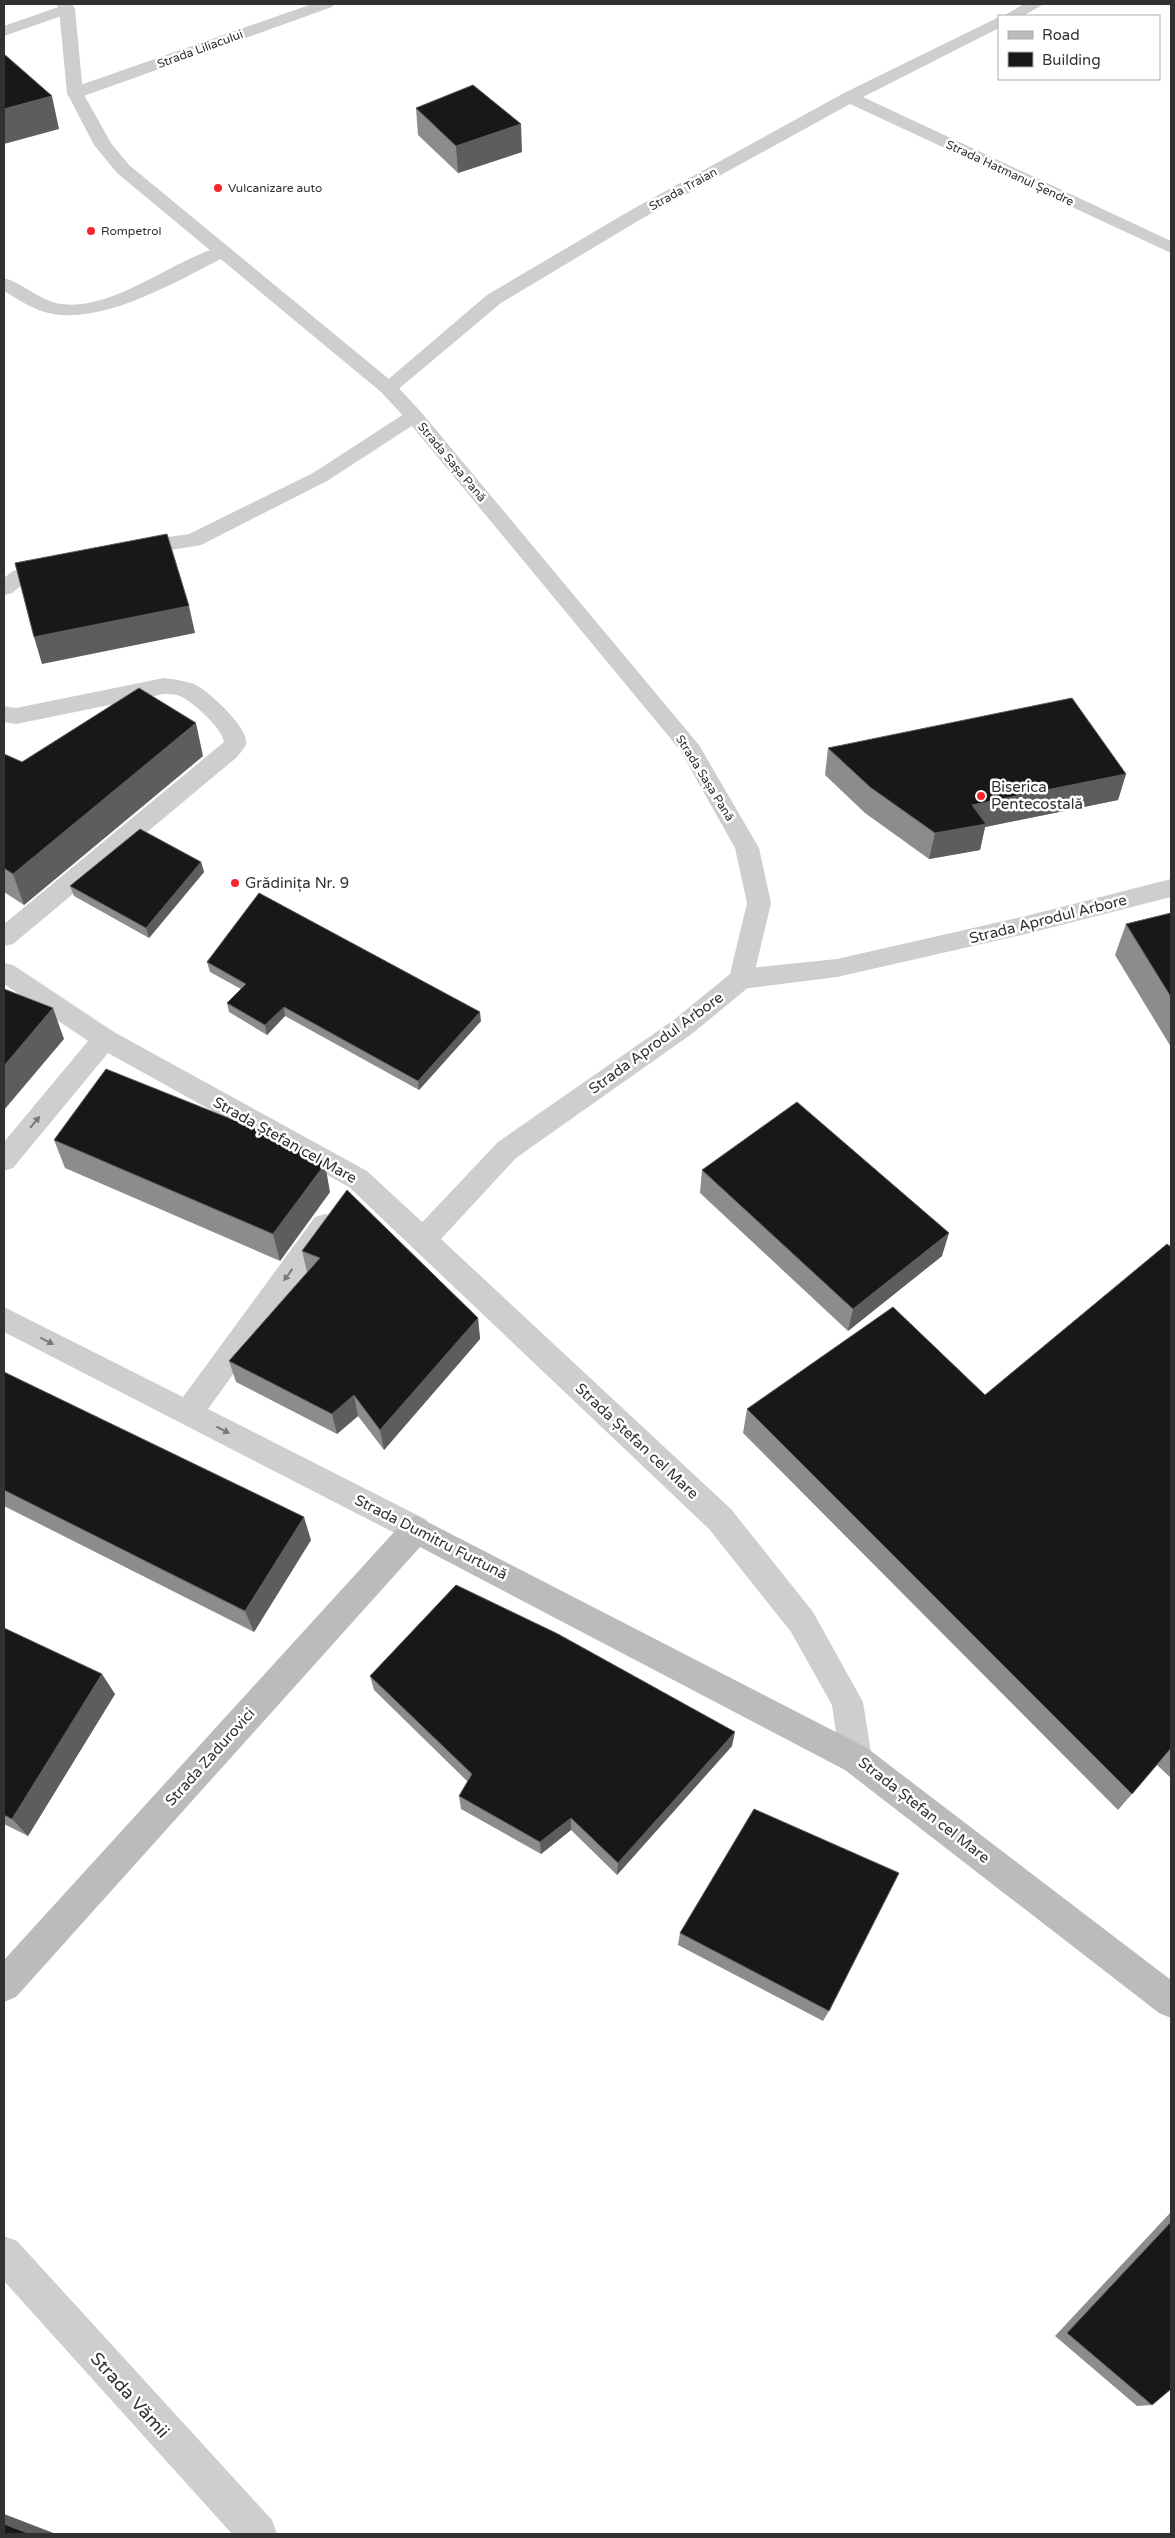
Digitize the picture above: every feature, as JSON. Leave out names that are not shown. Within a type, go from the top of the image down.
[{"type":"main road","name":"Strada Dumitru Furtună","points":[[416,1530],[856,1759]]},
{"type":"main road","name":"Strada Zadurovici","points":[[4,1985],[416,1530]]},
{"type":"main road","name":"Strada Ștefan cel Mare","points":[[856,1759],[1171,2000]]},
{"type":"street","name":"Strada Liliacului","points":[[75,93],[326,4]]},
{"type":"street","points":[[1013,15],[1036,4]]},
{"type":"street","name":"Strada Sașa Pană","points":[[66,6],[75,93],[103,145],[123,169],[388,388],[414,416],[688,745],[747,848],[759,903],[741,980]]},
{"type":"street","points":[[4,31],[66,6]]},
{"type":"street","name":"Strada Traian","points":[[388,388],[494,299],[637,214],[850,97],[998,23]]},
{"type":"street","name":"Strada Hatmanul Șendre","points":[[850,97],[1171,248]]},
{"type":"street","points":[[4,284],[53,308],[72,310],[125,297],[223,251]]},
{"type":"street","points":[[116,553],[194,540],[320,477],[414,416]]},
{"type":"street","points":[[4,588],[20,576],[68,564]]},
{"type":"street","points":[[4,714],[16,716],[164,686],[179,686],[194,691],[234,734],[235,743],[229,751],[4,937]]},
{"type":"street","name":"Strada Aprodul Arbore","points":[[423,1240],[507,1150],[684,1026],[741,980],[837,968],[1026,925],[1171,888]]},
{"type":"street","name":"Strada Ștefan cel Mare","points":[[4,972],[106,1039],[358,1179],[720,1519],[802,1622],[847,1702],[856,1759]]},
{"type":"street","points":[[4,1160],[106,1039]]},
{"type":"street","points":[[189,1412],[358,1179]]},
{"type":"street","name":"Strada Dumitru Furtună","points":[[4,1319],[189,1412],[416,1530]]},
{"type":"street","name":"Strada Vămii","points":[[4,2254],[258,2534]]},
{"type":"building","points":[[4,54],[52,96],[4,109]]},
{"type":"building","points":[[473,85],[521,124],[456,146],[416,108]]},
{"type":"building","points":[[167,534],[189,606],[34,637],[15,563]]},
{"type":"building","points":[[139,688],[196,723],[13,874],[4,868],[4,754],[22,762]]},
{"type":"building","name":"Biserica Pentecostală","points":[[1072,698],[1126,774],[972,805],[986,824],[935,833],[870,787],[828,748]]},
{"type":"building","points":[[140,829],[201,862],[146,928],[70,886]]},
{"type":"building","points":[[259,893],[480,1012],[418,1081],[284,1007],[265,1025],[227,1003],[246,984],[207,962]]},
{"type":"building","points":[[1171,913],[1171,997],[1126,924]]},
{"type":"building","points":[[4,989],[53,1008],[4,1066]]},
{"type":"building","points":[[106,1069],[311,1151],[325,1164],[273,1234],[54,1140]]},
{"type":"building","points":[[797,1102],[949,1233],[853,1309],[702,1170]]},
{"type":"building","points":[[347,1190],[478,1318],[380,1430],[354,1395],[332,1414],[229,1361],[320,1258],[302,1251]]},
{"type":"building","points":[[1167,1244],[1171,1247],[1171,1748],[1132,1794],[747,1409],[893,1307],[985,1395]]},
{"type":"building","points":[[4,1372],[304,1517],[245,1611],[4,1490]]},
{"type":"building","points":[[456,1585],[558,1634],[735,1732],[618,1863],[571,1818],[540,1842],[459,1796],[472,1774],[370,1676]]},
{"type":"building","points":[[4,1628],[102,1674],[12,1819],[4,1815]]},
{"type":"building","points":[[754,1809],[899,1873],[829,2011],[680,1933]]},
{"type":"building","points":[[1171,2222],[1171,2389],[1152,2405],[1067,2333]]},
{"type":"building","points":[[4,2524],[30,2534],[4,2534]]},
{"type":"place","name":"Vulcanizare auto","points":[[218,188]]},
{"type":"place","name":"Rompetrol","points":[[91,231]]},
{"type":"place","name":"Biserica Pentecostală","points":[[981,796]]},
{"type":"place","name":"Grădinița Nr. 9","points":[[235,883]]}]
